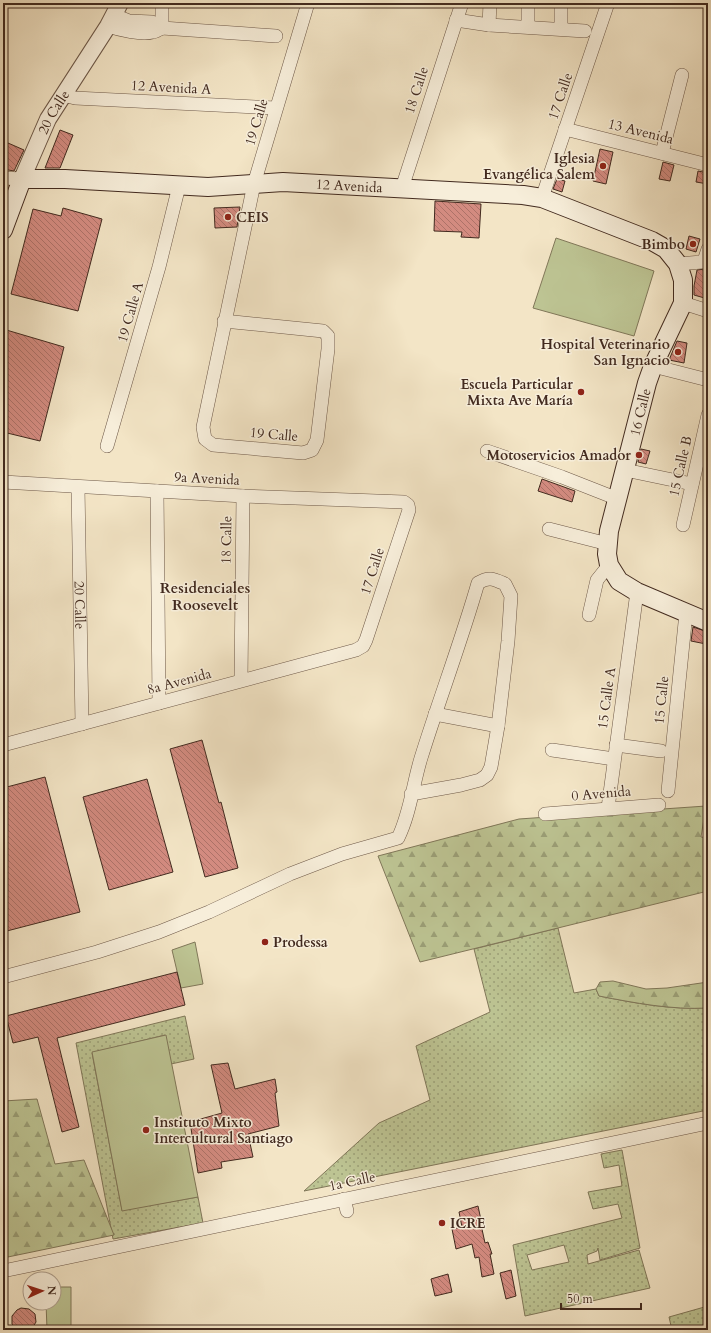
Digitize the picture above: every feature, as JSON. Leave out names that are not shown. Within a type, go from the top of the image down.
[{"type":"main road","name":"12 Avenida","points":[[22,179],[65,179],[208,187],[283,182],[402,188],[542,198],[652,241],[666,249],[678,264]]},
{"type":"main road","name":"20 Calle","points":[[3,230],[22,179]]},
{"type":"main road","name":"16 Calle","points":[[609,565],[607,554],[609,531],[647,383],[653,366],[683,303],[683,280],[678,264]]},
{"type":"main road","points":[[609,565],[619,581],[637,592],[708,622]]},
{"type":"street","points":[[162,3],[162,28]]},
{"type":"street","name":"19 Calle","points":[[224,321],[323,331],[328,336],[328,349],[318,440],[312,450],[303,453],[213,445],[204,439],[203,427],[224,321],[254,184],[308,3]]},
{"type":"street","name":"18 Calle","points":[[402,188],[462,3]]},
{"type":"street","points":[[489,25],[490,3]]},
{"type":"street","points":[[528,3],[528,27]]},
{"type":"street","points":[[561,3],[561,29]]},
{"type":"street","name":"17 Calle","points":[[542,198],[608,3]]},
{"type":"street","points":[[114,15],[119,30],[152,33],[162,28],[276,36]]},
{"type":"street","name":"20 Calle","points":[[22,179],[48,119],[114,15]]},
{"type":"street","points":[[456,20],[489,25],[585,31]]},
{"type":"street","points":[[662,153],[682,75]]},
{"type":"street","name":"12 Avenida A","points":[[63,95],[75,98],[276,108]]},
{"type":"street","name":"13 Avenida","points":[[566,129],[708,165]]},
{"type":"street","name":"12 Avenida","points":[[3,178],[22,179]]},
{"type":"street","name":"19 Calle A","points":[[107,446],[159,267],[179,186]]},
{"type":"street","points":[[678,264],[702,262],[706,258],[708,249]]},
{"type":"street","points":[[683,303],[708,311]]},
{"type":"street","points":[[653,366],[708,380]]},
{"type":"street","name":"15 Calle B","points":[[683,525],[708,415]]},
{"type":"street","points":[[487,451],[562,477],[618,499]]},
{"type":"street","points":[[625,470],[692,484]]},
{"type":"street","name":"9a Avenida","points":[[3,482],[243,496],[404,502],[408,505]]},
{"type":"street","name":"20 Calle","points":[[78,487],[82,724]]},
{"type":"street","points":[[157,491],[158,703]]},
{"type":"street","name":"18 Calle","points":[[241,680],[243,496]]},
{"type":"street","name":"17 Calle","points":[[362,646],[366,640],[410,510],[408,505]]},
{"type":"street","points":[[549,529],[608,544]]},
{"type":"street","points":[[589,615],[597,580],[609,565]]},
{"type":"street","points":[[3,977],[97,952],[159,932],[209,912],[297,872],[342,854],[398,838],[402,829],[411,794],[420,760],[478,584],[484,579],[494,579],[505,584],[511,596],[508,641],[498,726],[491,767],[487,775],[480,780],[411,794]]},
{"type":"street","name":"15 Calle A","points":[[608,808],[637,592]]},
{"type":"street","name":"15 Calle","points":[[668,791],[686,613]]},
{"type":"street","name":"8a Avenida","points":[[3,745],[356,650],[362,646]]},
{"type":"street","points":[[435,714],[498,726]]},
{"type":"street","points":[[616,745],[661,751]]},
{"type":"street","points":[[552,750],[614,759]]},
{"type":"street","name":"0 Avenida","points":[[545,814],[659,805]]},
{"type":"street","name":"1a Calle","points":[[3,1271],[345,1205],[708,1123]]},
{"type":"green space","points":[[556,238],[654,271],[634,336],[533,308]]},
{"type":"green space","points":[[706,806],[701,837],[708,838],[708,891],[420,962],[378,856],[519,819]]},
{"type":"green space","points":[[558,928],[574,993],[596,989],[599,996],[626,1001],[667,1007],[708,1008],[708,1110],[304,1191],[379,1123],[430,1100],[416,1046],[490,1012],[474,949]]},
{"type":"green space","points":[[195,942],[203,984],[181,988],[172,950]]},
{"type":"green space","points":[[613,981],[646,989],[667,988],[708,982],[708,1008],[667,1007],[599,996],[596,989],[600,982]]},
{"type":"green space","points":[[185,1016],[194,1059],[171,1064],[165,1035],[92,1053],[122,1210],[198,1197],[203,1223],[113,1239],[76,1043]]},
{"type":"green space","name":"Instituto Mixto Intercultural Santiago","points":[[166,1035],[198,1197],[122,1211],[92,1052]]},
{"type":"green space","points":[[37,1099],[55,1164],[84,1160],[114,1235],[3,1258],[3,1101]]},
{"type":"green space","points":[[622,1150],[640,1248],[600,1260],[598,1248],[597,1251],[587,1255],[588,1264],[639,1250],[650,1288],[525,1316],[513,1245],[622,1218],[618,1204],[593,1209],[588,1192],[622,1186],[619,1165],[604,1168],[601,1154]],"holes":[[[564,1245],[569,1262],[532,1270],[527,1255]]]},
{"type":"green space","points":[[62,1287],[71,1287],[71,1329],[47,1329],[46,1311],[62,1311]]},
{"type":"green space","points":[[708,1306],[708,1330],[672,1330],[669,1317]]},
{"type":"building","points":[[60,130],[73,135],[60,168],[45,168]]},
{"type":"building","points":[[8,143],[24,150],[14,171],[3,169],[3,152]]},
{"type":"building","name":"Iglesia Evangélica Salem","points":[[600,149],[613,152],[606,184],[593,181]]},
{"type":"building","points":[[663,162],[674,165],[670,181],[659,179]]},
{"type":"building","points":[[698,171],[708,173],[708,184],[696,182]]},
{"type":"building","points":[[557,179],[565,181],[562,192],[553,189]]},
{"type":"building","points":[[435,201],[481,204],[479,238],[461,237],[462,232],[434,231]]},
{"type":"building","name":"CEIS","points":[[240,207],[237,227],[215,228],[214,208]]},
{"type":"building","points":[[63,208],[102,219],[78,311],[11,294],[33,209],[61,216]]},
{"type":"building","name":"Bimbo","points":[[689,236],[700,239],[696,252],[686,249]]},
{"type":"building","points":[[697,270],[708,270],[708,299],[694,295]]},
{"type":"building","points":[[3,329],[64,347],[40,441],[3,432]]},
{"type":"building","name":"Hospital Veterinario San Ignacio","points":[[677,341],[687,343],[684,363],[669,360]]},
{"type":"building","points":[[641,449],[650,451],[646,464],[638,462]]},
{"type":"building","points":[[542,479],[575,491],[572,502],[538,491]]},
{"type":"building","points":[[693,627],[708,632],[706,644],[691,641]]},
{"type":"building","points":[[202,740],[219,803],[221,802],[238,868],[205,877],[170,749]]},
{"type":"building","points":[[45,777],[80,912],[3,932],[3,788]]},
{"type":"building","points":[[147,779],[173,872],[109,890],[83,797]]},
{"type":"building","points":[[177,972],[185,1005],[57,1038],[79,1127],[62,1132],[38,1037],[13,1043],[6,1016]]},
{"type":"building","points":[[228,1063],[235,1089],[275,1079],[279,1126],[248,1134],[253,1157],[221,1162],[222,1168],[198,1173],[190,1122],[222,1113],[211,1065]]},
{"type":"building","points":[[478,1206],[485,1243],[488,1242],[492,1254],[490,1254],[494,1274],[482,1277],[479,1257],[475,1258],[472,1244],[456,1249],[452,1229],[462,1227],[459,1212]]},
{"type":"building","points":[[511,1270],[516,1296],[506,1299],[500,1273]]},
{"type":"building","points":[[448,1274],[452,1292],[435,1296],[431,1279]]},
{"type":"building","points":[[22,1308],[22,1311],[31,1311],[35,1314],[36,1322],[31,1330],[16,1330],[12,1324],[12,1316],[17,1310]]},
{"type":"place","name":"Iglesia Evangélica Salem","points":[[603,166]]},
{"type":"place","name":"CEIS","points":[[228,217]]},
{"type":"place","name":"Bimbo","points":[[693,244]]},
{"type":"place","name":"Hospital Veterinario San Ignacio","points":[[678,352]]},
{"type":"place","name":"Escuela Particular Mixta Ave María","points":[[581,392]]},
{"type":"place","name":"Motoservicios Amador","points":[[639,455]]},
{"type":"place","name":"Prodessa","points":[[265,942]]},
{"type":"place","name":"Instituto Mixto Intercultural Santiago","points":[[146,1130]]},
{"type":"place","name":"ICRE","points":[[442,1223]]},
{"type":"district","name":"Residenciales Roosevelt","points":[[205,596]]}]
